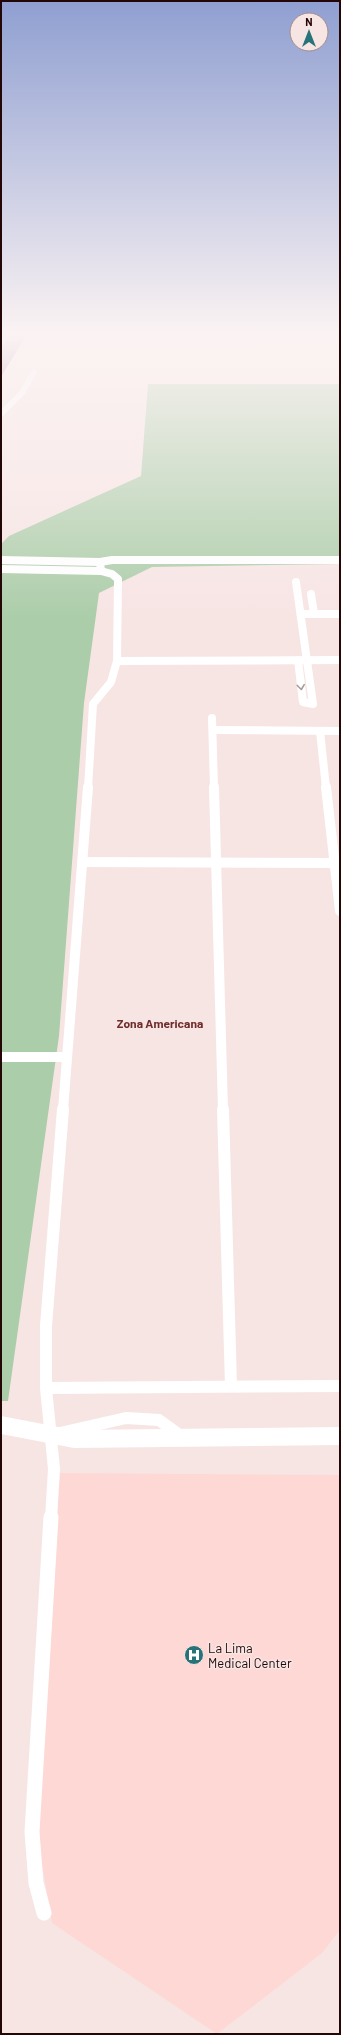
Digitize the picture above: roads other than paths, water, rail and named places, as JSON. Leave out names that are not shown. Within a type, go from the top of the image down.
[{"type":"street","points":[[1,560],[35,562],[100,562],[136,560],[340,560]]},
{"type":"street","points":[[100,562],[101,571]]},
{"type":"street","points":[[1,569],[101,571],[112,574],[118,579],[117,661],[111,682],[93,704],[83,862],[46,1326],[46,1388],[54,1469],[32,1832],[36,1894],[44,1913]]},
{"type":"street","points":[[296,582],[303,660],[303,702],[313,704],[303,660]]},
{"type":"street","points":[[311,594],[314,614]]},
{"type":"street","points":[[300,614],[340,614]]},
{"type":"street","points":[[117,661],[340,660]]},
{"type":"street","points":[[212,718],[231,1386]]},
{"type":"street","points":[[213,730],[340,731]]},
{"type":"street","points":[[320,731],[337,863],[340,911]]},
{"type":"street","points":[[83,862],[216,864],[337,863]]},
{"type":"street","points":[[1,1057],[67,1057]]},
{"type":"street","points":[[46,1388],[340,1386]]},
{"type":"street","points":[[1,1425],[50,1436],[88,1440],[183,1437],[340,1436]]},
{"type":"place","name":"La Lima Medical Center","points":[[194,1655]]},
{"type":"district","name":"Zona Americana","points":[[160,1023]]}]
